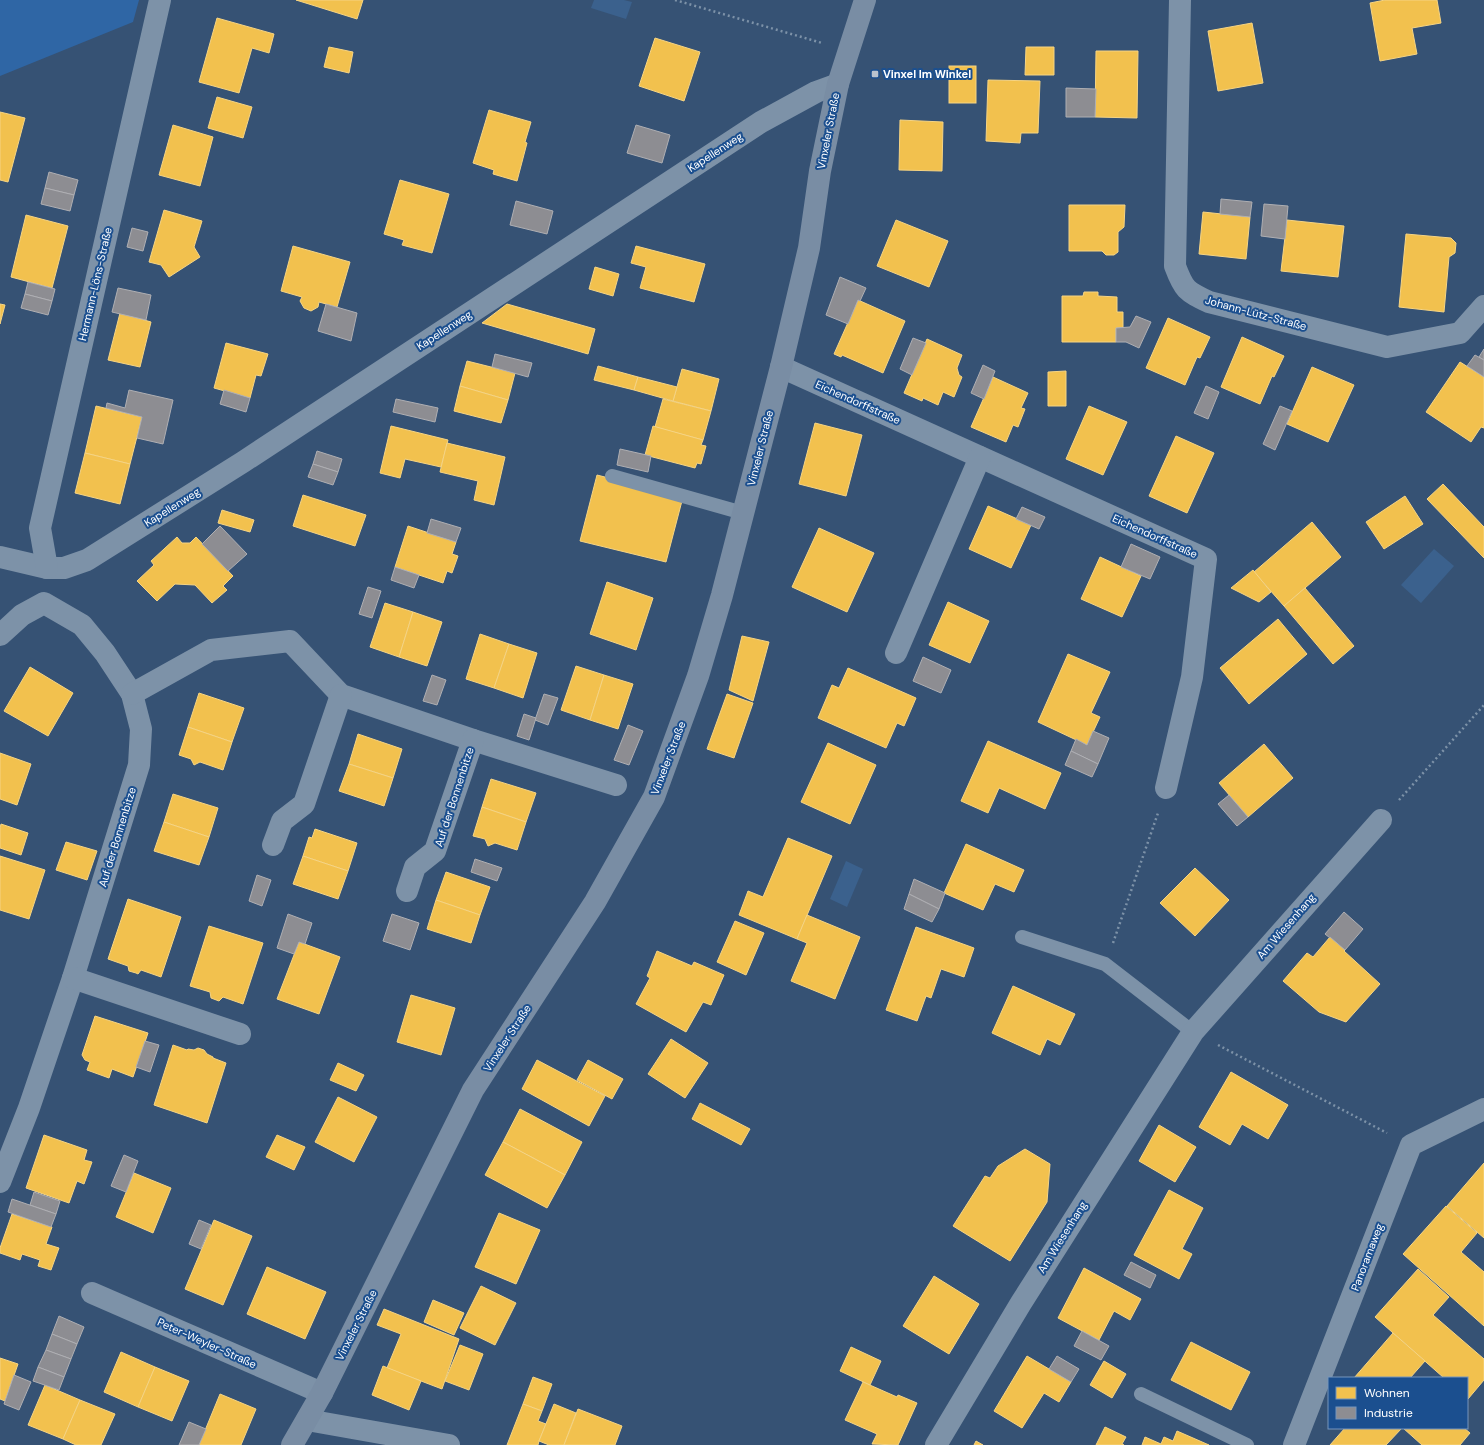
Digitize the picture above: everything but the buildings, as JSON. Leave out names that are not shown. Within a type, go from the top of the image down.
[{"type":"main road","name":"Vinxeler Straße","points":[[292,1445],[322,1393],[473,1090],[595,902],[654,797],[698,676],[722,595],[781,367],[809,248],[820,171],[838,84],[865,0]]},
{"type":"street","name":"Hermann-Löns-Straße","points":[[47,568],[40,528],[160,0]]},
{"type":"street","name":"Johann-Lütz-Straße","points":[[1180,0],[1175,266],[1185,288],[1209,302],[1387,347],[1460,333],[1484,306]]},
{"type":"street","name":"Kapellenweg","points":[[0,557],[47,568],[64,568],[87,560],[243,462],[761,122],[816,92],[838,84]]},
{"type":"street","name":"Eichendorffstraße","points":[[781,367],[1206,559],[1192,677],[1166,788]]},
{"type":"street","points":[[896,653],[980,457]]},
{"type":"street","name":"Auf der Bonnenbitze","points":[[0,635],[22,615],[44,603],[82,625],[105,653],[132,694],[141,729],[140,765],[73,978],[29,1108],[0,1182]]},
{"type":"street","name":"Auf der Bonnenbitze","points":[[132,694],[211,650],[290,641],[341,695],[473,740],[616,785]]},
{"type":"street","points":[[273,846],[282,821],[304,804],[341,695]]},
{"type":"street","name":"Auf der Bonnenbitze","points":[[407,890],[415,866],[435,852],[473,740]]},
{"type":"street","name":"Am Wiesenhang","points":[[936,1445],[1021,1303],[1193,1032],[1381,820]]},
{"type":"street","points":[[73,978],[240,1034]]},
{"type":"street","points":[[1411,1145],[1484,1110]]},
{"type":"street","name":"Panoramaweg","points":[[1294,1445],[1411,1145]]},
{"type":"street","name":"Peter-Weyler-Straße","points":[[92,1293],[322,1393]]},
{"type":"street","points":[[307,1420],[449,1445]]},
{"type":"lane","points":[[612,476],[743,513]]},
{"type":"lane","points":[[1022,937],[1105,964],[1193,1032]]},
{"type":"lane","points":[[1141,1394],[1247,1445]]},
{"type":"path","points":[[675,0],[825,44]]},
{"type":"path","points":[[1381,820],[1484,705]]},
{"type":"path","points":[[1105,964],[1166,788]]},
{"type":"path","points":[[1193,1032],[1411,1145]]},
{"type":"shaded area","points":[[0,0],[139,0],[133,22],[0,76]]},
{"type":"shaded area","points":[[594,0],[624,0],[632,2],[626,19],[591,8]]},
{"type":"shaded area","points":[[1434,549],[1454,566],[1421,603],[1401,585]]},
{"type":"shaded area","points":[[846,861],[863,869],[847,907],[830,899]]},
{"type":"place","name":"Vinxel Im Winkel","points":[[875,74]]}]
